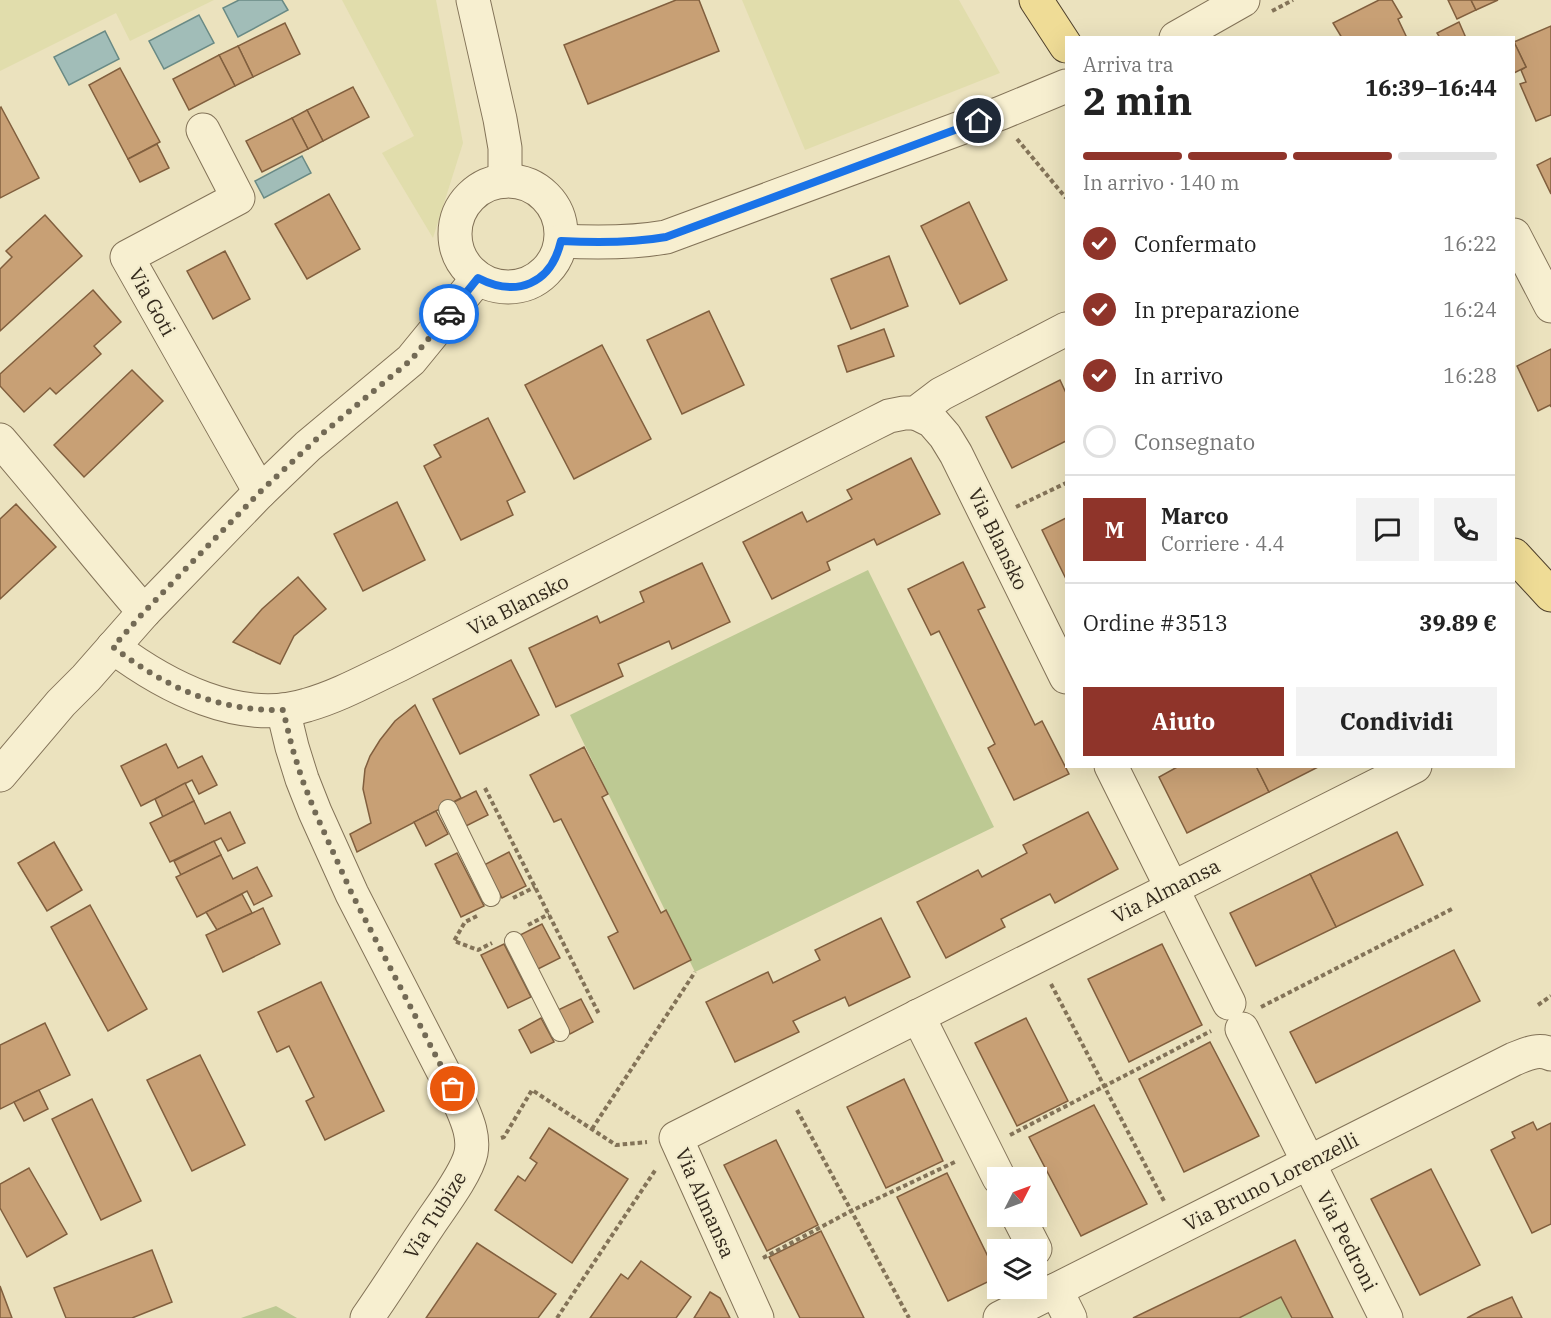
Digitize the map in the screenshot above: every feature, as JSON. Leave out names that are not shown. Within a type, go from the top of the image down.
[{"type":"main road","points":[[1036,0],[1065,44]]},
{"type":"main road","points":[[1515,556],[1551,596]]},
{"type":"street","points":[[473,0],[500,119],[505,148],[506,181]]},
{"type":"street","points":[[1180,36],[1243,0]]},
{"type":"street","points":[[561,241],[593,243],[666,237],[1006,111],[1065,86]]},
{"type":"street","name":"Via Goti","points":[[203,130],[238,198],[127,257],[260,492]]},
{"type":"street","points":[[506,181],[521,182],[535,188],[556,210],[561,225],[561,241],[558,254],[542,276],[517,287],[503,287],[478,278],[467,268],[456,241],[456,227],[460,212],[467,200],[478,190],[506,181]]},
{"type":"street","points":[[1515,237],[1551,306]]},
{"type":"street","points":[[0,775],[62,702],[144,612],[260,492],[322,434],[411,360],[478,278]]},
{"type":"street","name":"Via Blansko","points":[[916,413],[941,394],[1065,330]]},
{"type":"street","name":"Via Blansko","points":[[113,647],[163,681],[196,696],[241,708],[261,710],[283,710],[306,706],[336,695],[399,665],[889,416],[916,413],[932,421],[945,435],[956,454],[989,520],[1058,640],[1065,672]]},
{"type":"street","points":[[0,440],[144,612]]},
{"type":"street","name":"Via Tubize","points":[[283,710],[302,779],[315,812],[352,894],[462,1108],[472,1138],[471,1153],[451,1194],[367,1318]]},
{"type":"street","points":[[1112,768],[1308,1163]]},
{"type":"street","name":"Via Almansa","points":[[757,1318],[676,1138],[1411,768]]},
{"type":"street","points":[[918,1016],[994,1167]]},
{"type":"street","name":"Via Bruno Lorenzelli","points":[[1000,1318],[1063,1304],[1178,1229],[1514,1059],[1531,1052],[1547,1052]]},
{"type":"street","name":"Via Pedroni","points":[[1308,1163],[1386,1318]]},
{"type":"lane","points":[[448,809],[491,897]]},
{"type":"lane","points":[[514,941],[560,1032]]},
{"type":"path","points":[[1006,111],[1012,134],[1065,197]]},
{"type":"path","points":[[989,520],[1065,483]]},
{"type":"path","points":[[485,788],[599,1014]]},
{"type":"path","points":[[736,1273],[851,1211],[984,1148],[1452,909]]},
{"type":"path","points":[[1037,956],[1178,1229]]},
{"type":"path","points":[[592,1130],[695,972]]},
{"type":"path","points":[[1538,1005],[1551,996]]},
{"type":"path","points":[[783,1084],[909,1318]]},
{"type":"path","points":[[471,1153],[504,1137],[532,1090],[616,1145],[676,1138]]},
{"type":"path","points":[[557,1318],[676,1138]]},
{"type":"shaded area","points":[[0,0],[214,0],[130,41],[116,13],[0,71]]},
{"type":"shaded area","points":[[342,0],[436,0],[463,143],[433,238],[382,153],[414,136]]},
{"type":"shaded area","points":[[742,0],[959,0],[1000,73],[805,150]]},
{"type":"green space","points":[[868,570],[994,827],[695,972],[570,715]]},
{"type":"green space","points":[[1281,1297],[1292,1318],[1239,1318]]},
{"type":"green space","points":[[276,1306],[297,1318],[241,1318]]},
{"type":"water","points":[[239,0],[282,0],[288,10],[238,37],[223,8]]},
{"type":"water","points":[[199,15],[214,43],[164,69],[149,41]]},
{"type":"water","points":[[105,31],[119,59],[69,85],[54,57]]},
{"type":"water","points":[[302,156],[311,173],[264,198],[255,181]]},
{"type":"building","points":[[676,0],[699,0],[719,51],[588,104],[564,45]]},
{"type":"building","points":[[1379,0],[1392,0],[1402,17],[1398,19],[1406,36],[1341,36],[1333,23]]},
{"type":"building","points":[[1448,0],[1471,0],[1476,10],[1457,19]]},
{"type":"building","points":[[1471,0],[1498,0],[1476,10]]},
{"type":"building","points":[[1459,22],[1465,36],[1439,36],[1437,33]]},
{"type":"building","points":[[285,23],[300,54],[253,77],[238,46]]},
{"type":"building","points":[[1551,26],[1551,115],[1536,121],[1520,84],[1526,82],[1521,70],[1526,67],[1515,42]]},
{"type":"building","points":[[1515,44],[1526,67],[1515,72]]},
{"type":"building","points":[[238,46],[253,77],[235,86],[219,55]]},
{"type":"building","points":[[219,55],[235,86],[189,110],[173,79]]},
{"type":"building","points":[[120,68],[160,142],[128,159],[89,85]]},
{"type":"building","points":[[353,87],[369,117],[323,141],[307,110]]},
{"type":"building","points":[[0,108],[39,178],[0,198]]},
{"type":"building","points":[[307,110],[323,141],[308,149],[292,118]]},
{"type":"building","points":[[292,118],[308,149],[262,172],[246,141]]},
{"type":"building","points":[[157,144],[169,168],[140,182],[128,159]]},
{"type":"building","points":[[1551,158],[1551,194],[1537,165]]},
{"type":"building","points":[[329,194],[360,249],[307,279],[275,224]]},
{"type":"building","points":[[969,202],[1007,280],[960,304],[921,226]]},
{"type":"building","points":[[45,215],[82,256],[0,331],[0,269],[12,257],[6,251]]},
{"type":"building","points":[[225,251],[250,299],[213,319],[187,271]]},
{"type":"building","points":[[889,256],[908,306],[851,329],[831,279]]},
{"type":"building","points":[[93,290],[121,322],[94,346],[101,354],[56,394],[50,388],[24,412],[0,386],[0,374]]},
{"type":"building","points":[[709,311],[744,385],[682,414],[647,340]]},
{"type":"building","points":[[884,329],[894,356],[847,372],[838,346]]},
{"type":"building","points":[[602,345],[651,439],[574,479],[525,385]]},
{"type":"building","points":[[1551,349],[1551,407],[1550,405],[1538,411],[1517,366]]},
{"type":"building","points":[[132,370],[163,401],[84,477],[54,445]]},
{"type":"building","points":[[1060,380],[1065,391],[1065,442],[1012,468],[986,417]]},
{"type":"building","points":[[488,418],[525,492],[507,501],[513,515],[461,540],[424,466],[441,457],[434,445]]},
{"type":"building","points":[[911,458],[940,514],[877,545],[874,539],[827,562],[830,570],[772,599],[743,542],[802,512],[807,522],[852,499],[847,490]]},
{"type":"building","points":[[397,502],[425,560],[363,591],[334,534]]},
{"type":"building","points":[[16,504],[56,547],[0,599],[0,519]]},
{"type":"building","points":[[1065,518],[1065,577],[1042,530]]},
{"type":"building","points":[[963,562],[985,607],[978,610],[1035,725],[1042,721],[1069,774],[1014,800],[988,748],[995,744],[939,631],[931,635],[908,589]]},
{"type":"building","points":[[702,563],[730,622],[672,649],[669,641],[618,664],[623,676],[556,707],[529,648],[597,616],[600,623],[644,602],[640,592]]},
{"type":"building","points":[[298,577],[326,609],[294,636],[280,664],[233,642],[262,609]]},
{"type":"building","points":[[511,660],[539,715],[460,754],[433,699]]},
{"type":"building","points":[[415,705],[461,798],[357,852],[350,834],[371,823],[363,789],[365,769],[370,756],[395,721]]},
{"type":"building","points":[[166,744],[178,768],[202,756],[217,785],[199,794],[192,780],[141,806],[121,766]]},
{"type":"building","points":[[584,747],[608,794],[602,797],[661,913],[666,910],[691,960],[634,989],[608,937],[618,932],[561,819],[554,822],[530,775]]},
{"type":"building","points":[[1175,768],[1257,768],[1269,792],[1187,833],[1159,777]]},
{"type":"building","points":[[1257,768],[1316,768],[1269,792]]},
{"type":"building","points":[[185,783],[194,801],[163,817],[155,799]]},
{"type":"building","points":[[476,791],[488,815],[466,826],[454,802]]},
{"type":"building","points":[[194,801],[205,824],[230,812],[245,843],[228,851],[221,838],[170,862],[150,823]]},
{"type":"building","points":[[436,811],[448,834],[426,846],[414,822]]},
{"type":"building","points":[[1088,812],[1118,869],[1055,903],[1050,894],[1001,919],[1005,927],[946,958],[917,902],[978,870],[982,877],[1027,853],[1023,845]]},
{"type":"building","points":[[1397,832],[1423,885],[1336,927],[1310,874]]},
{"type":"building","points":[[214,841],[221,855],[181,875],[174,861]]},
{"type":"building","points":[[54,842],[82,890],[47,911],[18,863]]},
{"type":"building","points":[[509,852],[526,886],[502,898],[484,865]]},
{"type":"building","points":[[457,853],[484,906],[461,917],[435,864]]},
{"type":"building","points":[[221,855],[233,879],[257,867],[272,896],[254,905],[247,891],[197,917],[176,877]]},
{"type":"building","points":[[1310,874],[1336,927],[1256,966],[1230,913]]},
{"type":"building","points":[[242,894],[252,913],[217,930],[206,912]]},
{"type":"building","points":[[90,905],[147,1009],[108,1031],[51,927]]},
{"type":"building","points":[[263,908],[280,944],[223,972],[206,935]]},
{"type":"building","points":[[881,918],[910,977],[849,1006],[845,997],[793,1021],[799,1032],[735,1062],[706,1002],[768,972],[773,983],[820,960],[815,950]]},
{"type":"building","points":[[542,924],[560,958],[536,970],[518,936]]},
{"type":"building","points":[[504,944],[531,997],[508,1008],[481,955]]},
{"type":"building","points":[[1162,944],[1202,1025],[1129,1062],[1088,979]]},
{"type":"building","points":[[1454,950],[1480,1001],[1316,1083],[1290,1032]]},
{"type":"building","points":[[321,982],[384,1111],[325,1140],[306,1101],[314,1097],[289,1046],[277,1052],[258,1012]]},
{"type":"building","points":[[581,999],[593,1022],[570,1034],[558,1010]]},
{"type":"building","points":[[541,1018],[554,1042],[531,1053],[519,1030]]},
{"type":"building","points":[[1026,1018],[1068,1101],[1017,1126],[975,1043]]},
{"type":"building","points":[[45,1023],[70,1075],[0,1109],[0,1045]]},
{"type":"building","points":[[1210,1042],[1259,1136],[1184,1172],[1139,1079]]},
{"type":"building","points":[[200,1055],[245,1145],[192,1171],[147,1080]]},
{"type":"building","points":[[904,1079],[943,1161],[886,1188],[847,1107]]},
{"type":"building","points":[[39,1090],[48,1109],[24,1121],[14,1102]]},
{"type":"building","points":[[92,1099],[141,1201],[101,1220],[52,1119]]},
{"type":"building","points":[[1094,1105],[1147,1204],[1081,1236],[1047,1171],[1047,1167],[1045,1167],[1029,1137]]},
{"type":"building","points":[[1533,1122],[1537,1130],[1551,1123],[1551,1224],[1532,1233],[1491,1150],[1515,1138],[1512,1132]]},
{"type":"building","points":[[549,1128],[628,1179],[572,1263],[495,1210],[518,1176],[525,1181],[537,1163],[530,1158]]},
{"type":"building","points":[[776,1140],[818,1225],[767,1251],[724,1165]]},
{"type":"building","points":[[29,1168],[67,1234],[27,1257],[0,1208],[0,1184]]},
{"type":"building","points":[[1431,1169],[1480,1265],[1420,1295],[1371,1199]]},
{"type":"building","points":[[947,1173],[987,1255],[987,1282],[948,1301],[897,1197]]},
{"type":"building","points":[[821,1231],[864,1318],[800,1318],[769,1257]]},
{"type":"building","points":[[1295,1240],[1333,1318],[1292,1318],[1281,1297],[1239,1318],[1133,1318]]},
{"type":"building","points":[[477,1243],[556,1294],[538,1318],[426,1318]]},
{"type":"building","points":[[152,1250],[172,1302],[132,1318],[66,1318],[54,1288]]},
{"type":"building","points":[[641,1261],[691,1297],[676,1318],[590,1318],[621,1274],[628,1279]]},
{"type":"building","points":[[0,1286],[12,1318],[0,1318]]},
{"type":"building","points":[[710,1292],[720,1298],[730,1318],[694,1318]]},
{"type":"building","points":[[1512,1297],[1522,1318],[1467,1318],[1482,1310]]},
{"type":"way so far","points":[[449,314],[398,373],[308,446],[260,492],[113,647],[163,681],[196,696],[241,708],[283,710],[302,779],[315,812],[352,894],[453,1089]]},
{"type":"route","points":[[449,314],[478,278],[490,284],[517,287],[542,276],[558,254],[561,241],[593,243],[666,237],[979,121]]}]
